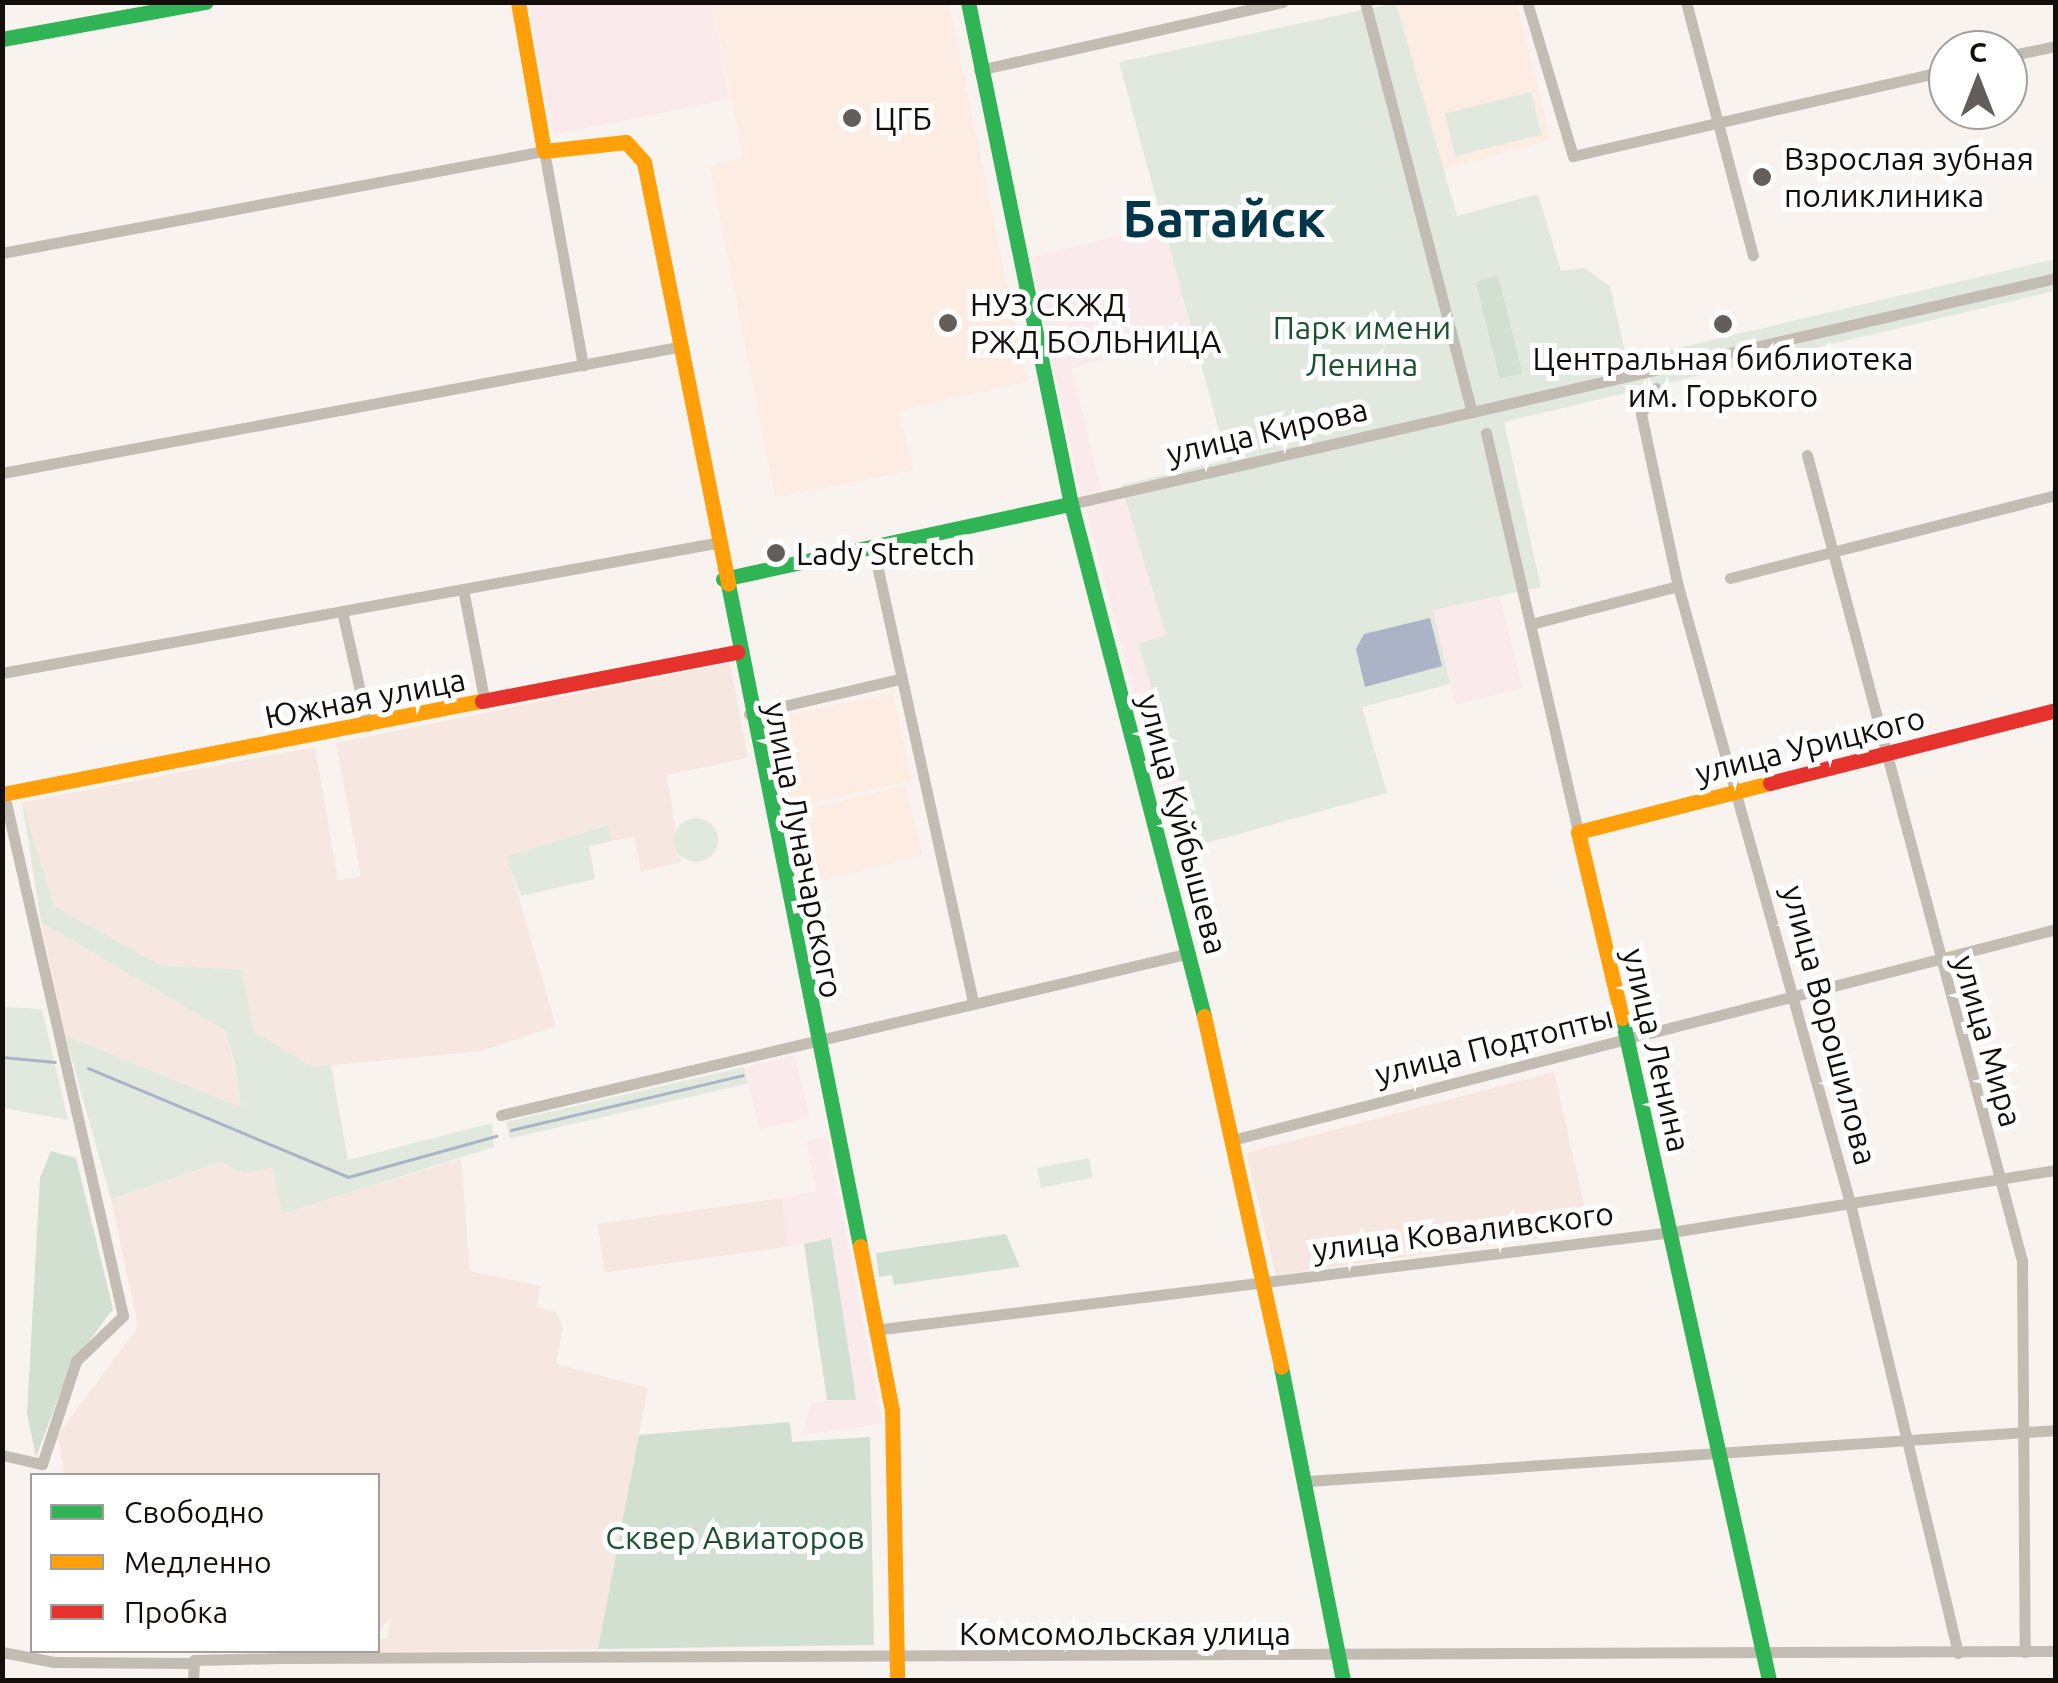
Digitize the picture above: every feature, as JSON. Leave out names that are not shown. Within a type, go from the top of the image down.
[{"type":"street","points":[[2,39],[206,2]]},
{"type":"street","points":[[518,2],[582,364]]},
{"type":"street","name":"улица Куйбышева","points":[[968,2],[979,70],[1072,504],[1236,1139],[1308,1481],[1342,1660],[1342,1680]]},
{"type":"street","points":[[979,70],[1282,2]]},
{"type":"street","points":[[1365,2],[1472,412]]},
{"type":"street","points":[[1527,2],[1572,156],[1928,75]]},
{"type":"street","points":[[1686,2],[1752,255]]},
{"type":"street","points":[[2028,52],[2056,46]]},
{"type":"street","name":"улица Луначарского","points":[[544,151],[616,142],[641,151],[813,1040],[893,1426],[898,1680]]},
{"type":"street","points":[[2,253],[544,151]]},
{"type":"street","name":"улица Кирова","points":[[723,580],[2056,278]]},
{"type":"street","points":[[2,473],[678,347]]},
{"type":"street","name":"улица Ворошилова","points":[[1656,388],[1641,414],[1678,586],[1850,1203],[1958,1653]]},
{"type":"street","name":"улица Ленина","points":[[1486,433],[1725,1453],[1769,1680]]},
{"type":"street","name":"улица Мира","points":[[1807,455],[1882,756],[2024,1278],[2025,1652]]},
{"type":"street","points":[[1730,578],[2056,495]]},
{"type":"street","points":[[2,673],[715,543]]},
{"type":"street","points":[[873,547],[972,1003]]},
{"type":"street","points":[[1531,624],[1678,586]]},
{"type":"street","points":[[464,589],[485,703]]},
{"type":"street","points":[[342,611],[368,726]]},
{"type":"street","name":"Южная улица","points":[[3,792],[368,726],[737,652]]},
{"type":"street","points":[[750,714],[900,679]]},
{"type":"street","name":"улица Урицкого","points":[[1578,832],[2056,710]]},
{"type":"street","points":[[2,1455],[42,1464],[76,1361],[123,1316],[3,792]]},
{"type":"street","name":"улица Подтопты","points":[[1236,1139],[2056,929]]},
{"type":"street","points":[[501,1115],[1190,953]]},
{"type":"street","name":"улица Коваливского","points":[[874,1330],[1672,1232],[2056,1170]]},
{"type":"street","points":[[1308,1481],[2056,1430]]},
{"type":"street","name":"Комсомольская улица","points":[[2,1652],[54,1662],[897,1662],[2056,1651]]},
{"type":"street","points":[[194,1662],[194,1680]]},
{"type":"shaded area","points":[[528,3],[712,3],[729,99],[553,135]]},
{"type":"shaded area","points":[[712,3],[949,3],[1027,381],[899,411],[914,470],[775,497],[710,166],[743,157]]},
{"type":"shaded area","points":[[1396,3],[1517,3],[1551,140],[1443,169]]},
{"type":"shaded area","points":[[1163,224],[1192,334],[1072,368],[1101,490],[1081,496],[1031,258]]},
{"type":"shaded area","points":[[1125,497],[1167,636],[1138,645],[1195,833],[1172,840],[1085,506]]},
{"type":"shaded area","points":[[1499,594],[1522,688],[1456,705],[1432,611]]},
{"type":"shaded area","points":[[730,663],[748,758],[667,775],[681,862],[641,872],[634,837],[611,841],[607,825],[507,857],[556,1026],[481,1051],[313,1067],[253,1032],[242,970],[160,965],[54,906],[22,802],[315,747],[338,880],[361,877],[336,743]]},
{"type":"shaded area","points":[[893,693],[912,781],[779,809],[760,721]]},
{"type":"shaded area","points":[[905,785],[922,855],[793,887],[776,817]]},
{"type":"shaded area","points":[[41,922],[226,1031],[243,1109],[65,1035]]},
{"type":"shaded area","points":[[794,1055],[809,1117],[760,1129],[745,1067]]},
{"type":"shaded area","points":[[1554,1072],[1590,1231],[1276,1275],[1246,1153]]},
{"type":"shaded area","points":[[827,1136],[883,1424],[803,1435],[811,1403],[843,1399],[814,1243],[789,1246],[782,1198],[816,1191],[806,1141]]},
{"type":"shaded area","points":[[461,1159],[470,1271],[541,1286],[536,1307],[556,1312],[563,1327],[556,1364],[648,1388],[598,1649],[380,1652],[380,1639],[387,1639],[391,1616],[380,1631],[380,1473],[64,1473],[58,1434],[138,1327],[111,1199],[220,1162],[273,1166],[283,1213]]},
{"type":"shaded area","points":[[782,1198],[789,1247],[605,1272],[598,1224]]},
{"type":"green space","name":"Парк имени Ленина","points":[[1396,3],[1457,216],[1538,194],[1561,271],[1584,268],[1610,286],[1627,360],[2055,259],[2055,291],[1504,422],[1541,587],[1433,610],[1450,684],[1362,707],[1387,793],[1199,845],[1138,644],[1166,635],[1121,485],[1227,460],[1119,62]]},
{"type":"green space","points":[[1531,92],[1542,135],[1455,156],[1445,114]]},
{"type":"green space","points":[[1498,276],[1522,373],[1500,379],[1476,282]]},
{"type":"green space","points":[[22,802],[54,906],[160,965],[242,970],[254,1032],[313,1067],[331,1065],[348,1160],[492,1123],[494,1147],[282,1214],[273,1167],[244,1173],[220,1162],[111,1199],[65,1035],[242,1108],[234,1062],[226,1031],[41,922]]},
{"type":"green space","points":[[696,818],[711,825],[718,840],[711,855],[696,862],[681,855],[674,840],[681,825]]},
{"type":"green space","points":[[608,825],[611,841],[589,846],[595,879],[521,896],[506,857]]},
{"type":"green space","points":[[2,1007],[42,1009],[68,1120],[3,1108]]},
{"type":"green space","points":[[744,1067],[748,1084],[510,1138],[506,1122]]},
{"type":"green space","points":[[51,1151],[76,1158],[113,1309],[70,1367],[36,1457],[27,1414],[40,1178]]},
{"type":"green space","points":[[1089,1158],[1093,1178],[1041,1188],[1037,1168]]},
{"type":"green space","points":[[1006,1234],[1020,1267],[894,1285],[892,1275],[879,1277],[876,1253]]},
{"type":"green space","points":[[831,1238],[856,1400],[827,1400],[804,1244]]},
{"type":"green space","name":"Сквер Авиаторов","points":[[790,1422],[792,1442],[870,1437],[874,1645],[598,1649],[639,1435]]},
{"type":"water","points":[[1430,618],[1442,666],[1365,687],[1356,649],[1364,634]]},
{"type":"waterway","points":[[2,1057],[55,1062]]},
{"type":"waterway","points":[[88,1068],[348,1177],[496,1136]]},
{"type":"waterway","points":[[511,1130],[743,1075]]},
{"type":"traffic: fast","points":[[2,39],[206,2]]},
{"type":"traffic: fast","points":[[968,2],[1071,504],[1204,1016]]},
{"type":"traffic: fast","points":[[723,579],[1071,504]]},
{"type":"traffic: fast","points":[[728,584],[860,1246]]},
{"type":"traffic: fast","points":[[1622,1018],[1769,1680]]},
{"type":"traffic: fast","points":[[1281,1367],[1343,1680]]},
{"type":"traffic: slow","points":[[518,2],[544,151],[626,142],[644,162],[728,584]]},
{"type":"traffic: slow","points":[[2,794],[482,701]]},
{"type":"traffic: slow","points":[[1622,1018],[1578,832],[1770,783]]},
{"type":"traffic: slow","points":[[1204,1016],[1281,1367]]},
{"type":"traffic: slow","points":[[860,1246],[892,1410],[897,1680]]},
{"type":"traffic: jam","points":[[482,701],[737,652]]},
{"type":"traffic: jam","points":[[1770,783],[2056,710]]},
{"type":"place","name":"ЦГБ","points":[[852,118]]},
{"type":"place","name":"Взрослая зубная поликлиника","points":[[1762,177]]},
{"type":"place","name":"НУЗ СКЖД РЖД БОЛЬНИЦА","points":[[948,323]]},
{"type":"place","name":"Центральная библиотека им. Горького","points":[[1723,324]]},
{"type":"place","name":"Lady Stretch","points":[[776,553]]},
{"type":"district","name":"Батайск","points":[[1224,219]]}]
